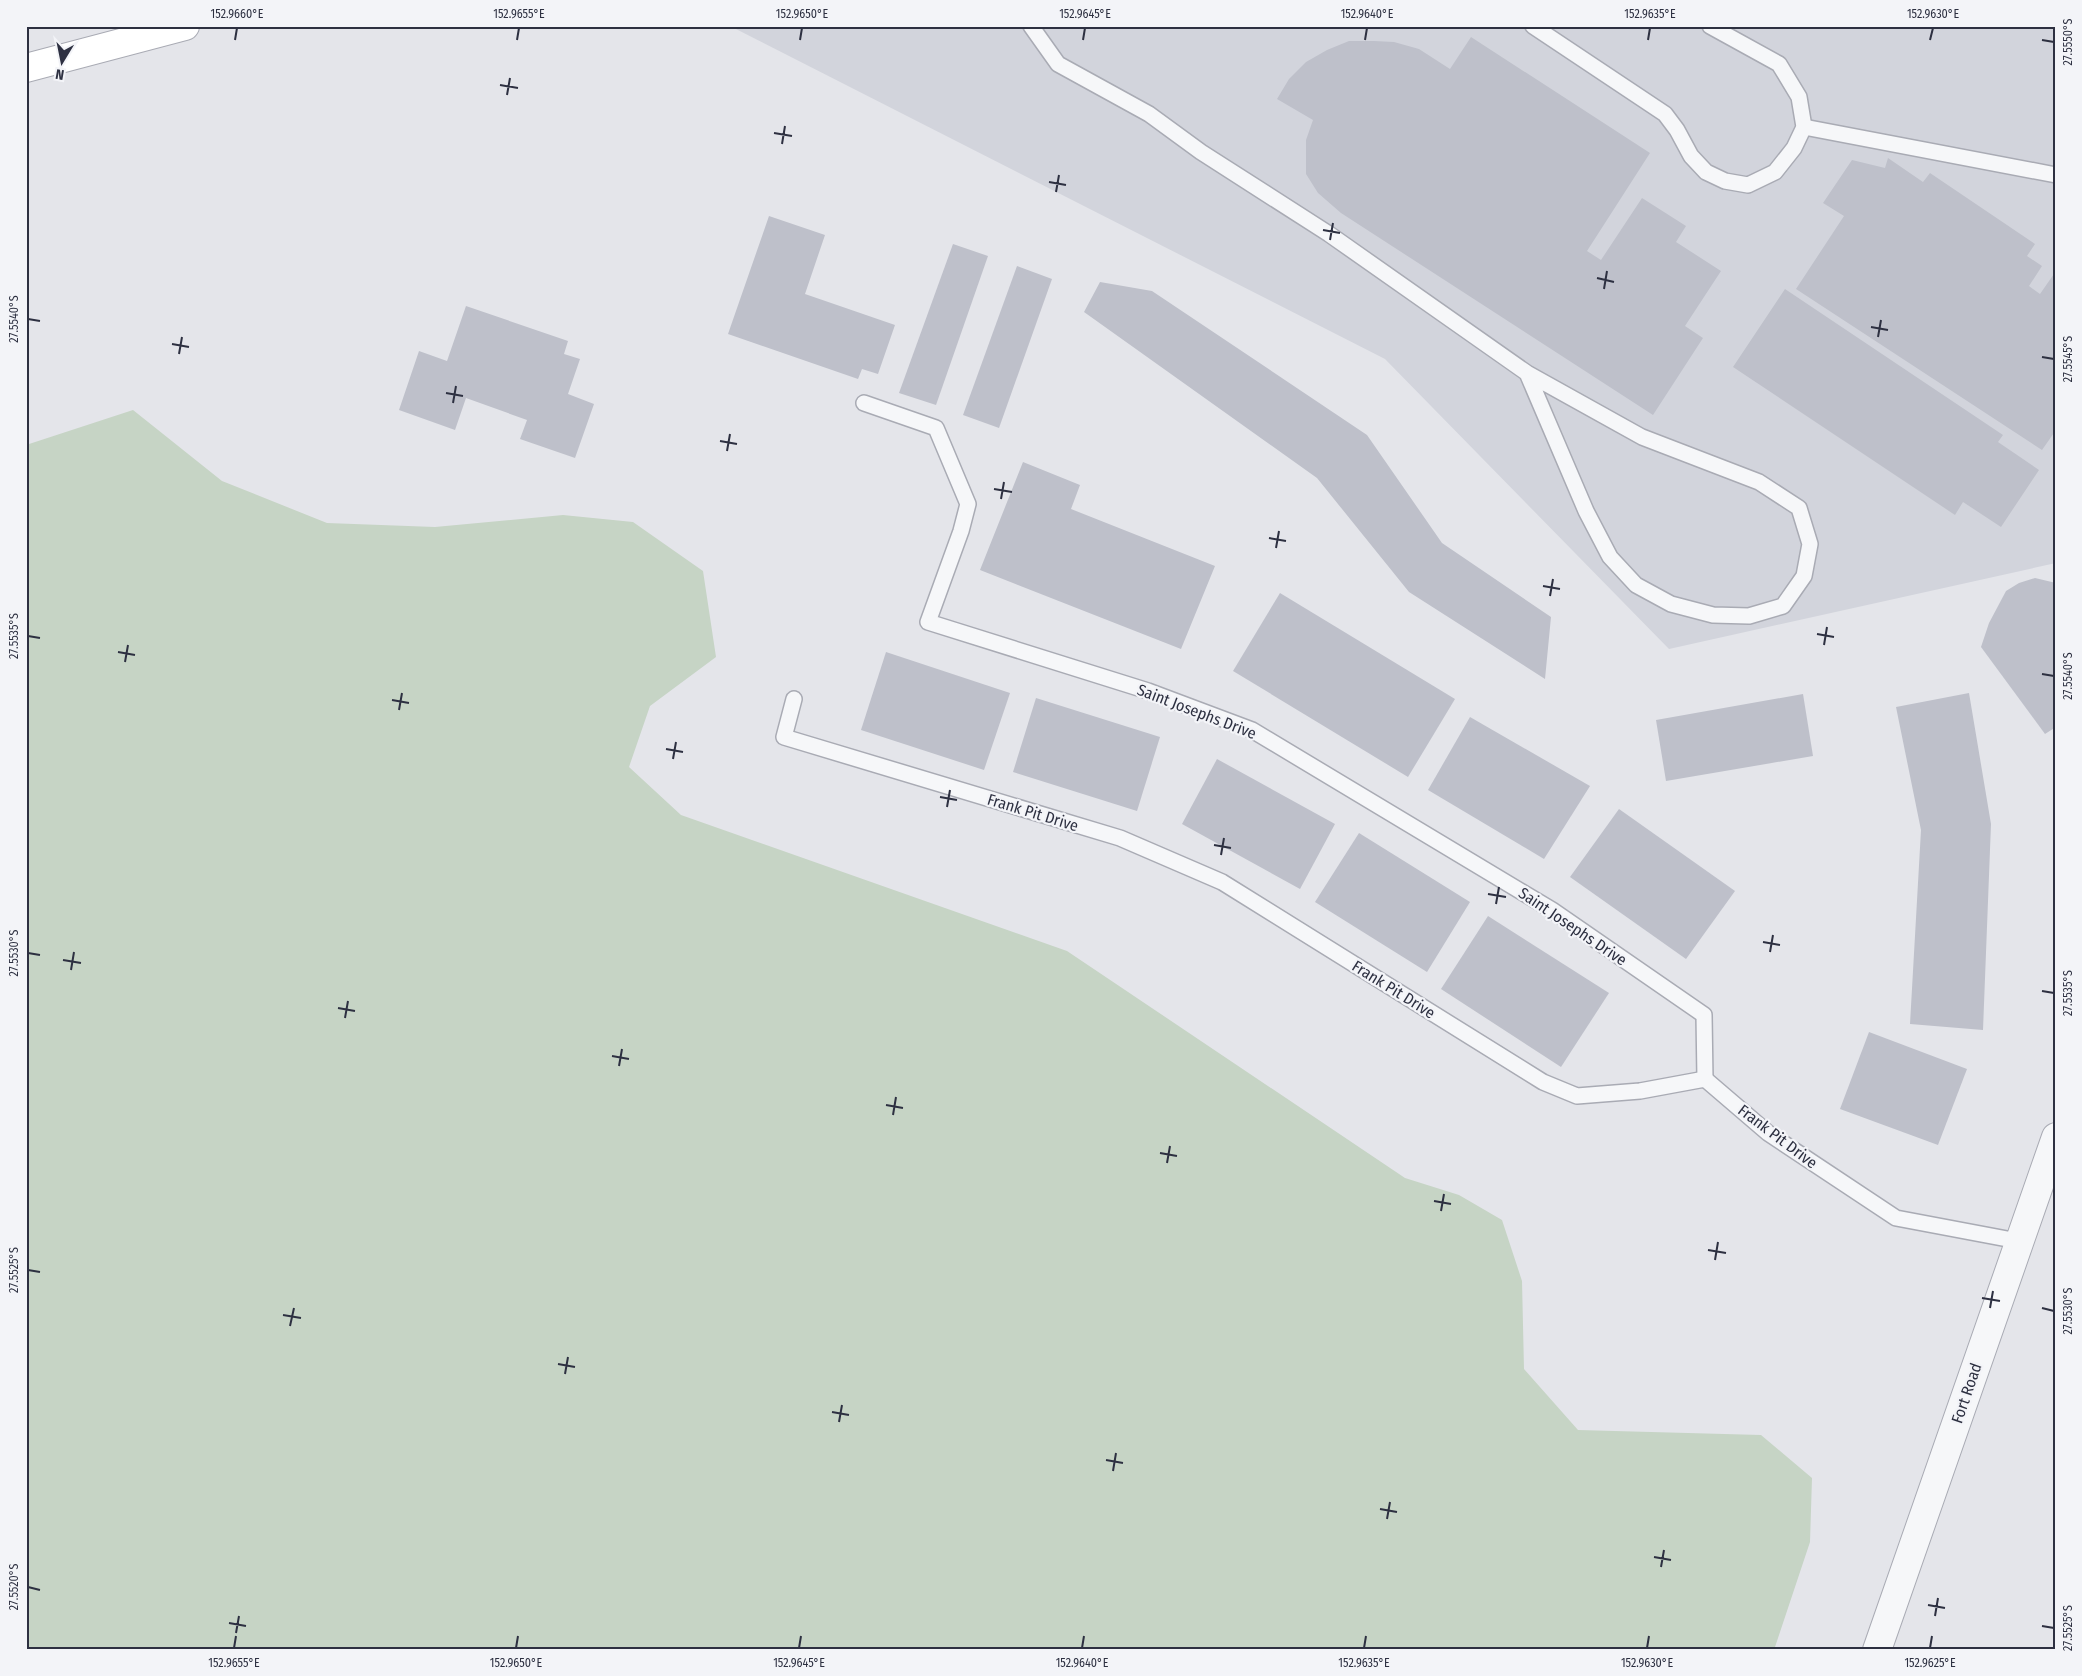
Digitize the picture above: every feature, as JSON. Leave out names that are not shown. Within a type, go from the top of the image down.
[{"type":"main road","points":[[26,68],[185,26]]},
{"type":"street","name":"Fort Road","points":[[1877,1650],[2018,1241],[2056,1137]]},
{"type":"lane","points":[[1031,26],[1058,64],[1148,114],[1201,152],[1329,234],[1527,373],[1642,437],[1759,482],[1799,508],[1810,544],[1804,576],[1783,606],[1749,616],[1712,615],[1670,604],[1636,586],[1610,557],[1586,511],[1527,373]]},
{"type":"lane","points":[[1533,26],[1665,114],[1677,130],[1691,156],[1706,172],[1725,180],[1748,185],[1775,172],[1794,148],[1804,127],[1799,96],[1779,64],[1710,26]]},
{"type":"lane","points":[[1804,127],[2056,175]]},
{"type":"lane","name":"Saint Josephs Drive","points":[[864,403],[936,428],[968,504],[961,531],[928,622],[1148,691],[1252,730],[1335,778],[1552,910],[1704,1015],[1705,1079]]},
{"type":"lane","name":"Frank Pit Drive","points":[[794,699],[784,736],[1120,838],[1222,882],[1552,1086],[1577,1096],[1640,1091],[1705,1079],[1768,1133],[1896,1218],[2018,1241]]},
{"type":"shaded area","points":[[730,26],[2056,26],[2056,563],[1669,649],[1385,359]]},
{"type":"green space","points":[[133,410],[222,481],[327,523],[435,527],[563,515],[633,522],[703,571],[716,657],[650,706],[629,767],[681,815],[1067,951],[1405,1178],[1459,1195],[1502,1220],[1522,1281],[1524,1369],[1578,1430],[1761,1435],[1812,1478],[1810,1542],[1774,1650],[26,1650],[26,445]]},
{"type":"building","points":[[1471,37],[1650,153],[1587,251],[1601,260],[1642,198],[1686,226],[1676,242],[1721,271],[1685,326],[1703,338],[1653,415],[1341,213],[1318,193],[1306,174],[1306,140],[1313,120],[1277,99],[1289,79],[1306,62],[1327,50],[1349,41],[1374,41],[1394,42],[1419,49],[1450,69]]},
{"type":"building","points":[[1888,158],[1923,182],[1930,173],[2035,244],[2027,256],[2042,266],[2029,286],[2040,294],[2056,271],[2056,430],[2042,450],[1796,289],[1844,216],[1823,203],[1852,160],[1885,168]]},
{"type":"building","points":[[769,216],[825,235],[805,294],[895,325],[878,374],[862,369],[858,379],[728,334]]},
{"type":"building","points":[[953,244],[988,256],[936,405],[899,393]]},
{"type":"building","points":[[1017,266],[1052,279],[999,428],[963,415]]},
{"type":"building","points":[[1100,282],[1152,291],[1367,435],[1442,543],[1551,617],[1545,679],[1409,592],[1317,478],[1084,312]]},
{"type":"building","points":[[1785,289],[2003,435],[1998,442],[2039,470],[2001,527],[1963,502],[1955,515],[1733,367]]},
{"type":"building","points":[[466,306],[568,341],[564,354],[580,359],[568,394],[594,404],[575,458],[520,439],[527,420],[466,398],[455,430],[399,410],[419,351],[447,361]]},
{"type":"building","points":[[1023,462],[1080,485],[1071,509],[1215,566],[1181,649],[980,570]]},
{"type":"building","points":[[2035,578],[2056,583],[2056,727],[2045,734],[1981,647],[1989,623],[2006,591],[2019,583]]},
{"type":"building","points":[[1280,593],[1455,699],[1408,777],[1233,671]]},
{"type":"building","points":[[886,652],[1010,693],[984,770],[861,730]]},
{"type":"building","points":[[1969,693],[1991,824],[1983,1030],[1910,1024],[1921,830],[1896,707]]},
{"type":"building","points":[[1803,694],[1813,756],[1666,781],[1656,720]]},
{"type":"building","points":[[1036,698],[1160,737],[1137,811],[1013,772]]},
{"type":"building","points":[[1470,717],[1590,786],[1544,859],[1428,790]]},
{"type":"building","points":[[1217,759],[1335,824],[1300,889],[1182,824]]},
{"type":"building","points":[[1619,809],[1735,891],[1686,959],[1570,877]]},
{"type":"building","points":[[1359,833],[1470,902],[1427,972],[1315,902]]},
{"type":"building","points":[[1488,916],[1609,993],[1561,1067],[1441,989]]},
{"type":"building","points":[[1869,1032],[1967,1069],[1938,1145],[1840,1109]]}]
